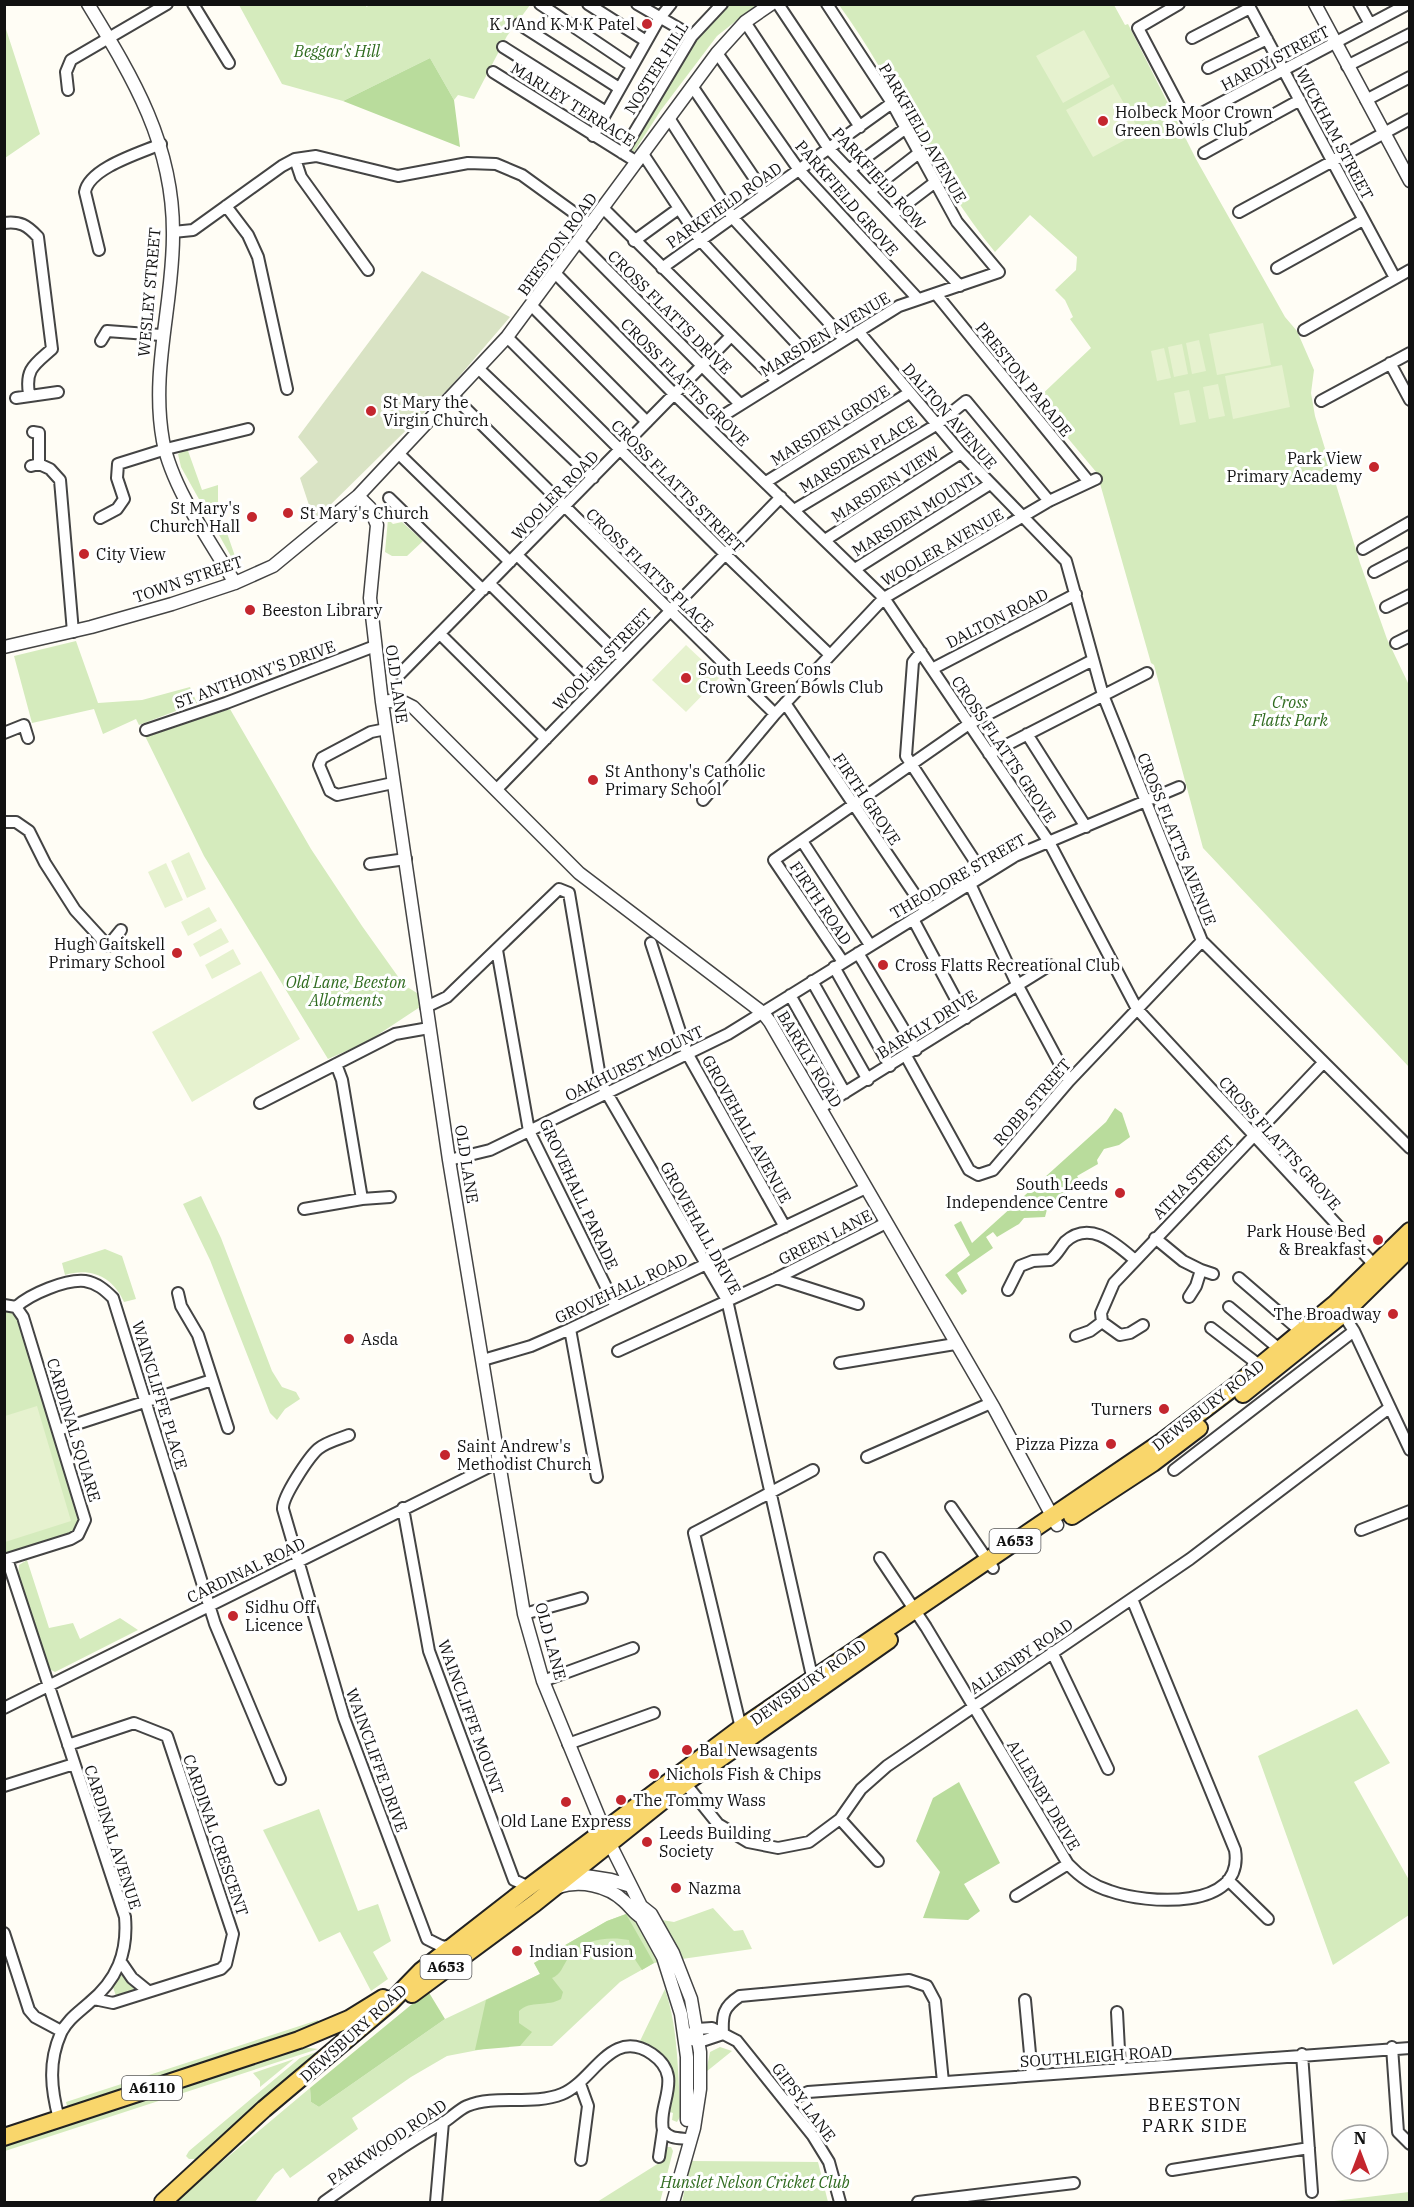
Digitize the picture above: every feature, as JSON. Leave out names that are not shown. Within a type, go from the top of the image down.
[{"type":"main road","name":"DEWSBURY ROAD","points":[[681,1778],[1054,1520],[1264,1370],[1340,1309],[1379,1270],[1410,1231]]},
{"type":"main road","name":"DEWSBURY ROAD","points":[[1379,1270],[1410,1248]]},
{"type":"main road","name":"DEWSBURY ROAD","points":[[340,2050],[741,1728],[814,1684]]},
{"type":"main road","name":"DEWSBURY ROAD","points":[[573,1874],[607,1837]]},
{"type":"main road","points":[[551,1880],[573,1874]]},
{"type":"main road","name":"DEWSBURY ROAD","points":[[164,2202],[220,2150],[295,2096],[422,1971],[521,1884],[551,1880]]},
{"type":"main road","name":"A6110","points":[[4,2137],[327,2029],[369,2008],[422,1971]]},
{"type":"main road","points":[[327,2029],[340,2050]]},
{"type":"main road","points":[[299,2040],[319,2043],[340,2050]]},
{"type":"street","name":"WESLEY STREET","points":[[88,4],[139,94],[161,144],[169,185],[173,232],[161,335],[158,409],[166,449],[180,487],[235,583]]},
{"type":"street","points":[[68,90],[66,72],[71,60],[167,4]]},
{"type":"street","points":[[193,4],[229,63]]},
{"type":"street","points":[[540,4],[632,66]]},
{"type":"street","points":[[588,4],[646,41]]},
{"type":"street","points":[[637,4],[659,19],[692,36]]},
{"type":"street","points":[[593,135],[659,19],[671,4]]},
{"type":"street","name":"NOSTER HILL","points":[[622,153],[692,36],[722,4]]},
{"type":"street","name":"BEESTON ROAD","points":[[358,496],[480,370],[556,274],[717,53],[745,22],[771,4]]},
{"type":"street","points":[[778,4],[860,127]]},
{"type":"street","name":"PARKFIELD AVENUE","points":[[827,4],[892,103],[957,222],[999,272]]},
{"type":"street","name":"HARDY STREET","points":[[1179,4],[1138,27],[1187,121],[1408,4]]},
{"type":"street","points":[[1315,4],[1410,182]]},
{"type":"street","points":[[1359,4],[1370,24]]},
{"type":"street","points":[[1192,38],[1249,6]]},
{"type":"street","name":"WICKHAM STREET","points":[[1249,6],[1395,278]]},
{"type":"street","name":"PARKFIELD ROW","points":[[745,22],[829,149],[960,286]]},
{"type":"street","points":[[519,24],[619,88]]},
{"type":"street","points":[[1347,66],[1410,34]]},
{"type":"street","points":[[1208,68],[1267,39]]},
{"type":"street","points":[[503,47],[606,112]]},
{"type":"street","name":"PARKFIELD GROVE","points":[[717,53],[799,170],[918,300]]},
{"type":"street","name":"MARLEY TERRACE","points":[[493,72],[622,153],[640,158]]},
{"type":"street","points":[[1366,100],[1410,77]]},
{"type":"street","points":[[692,87],[765,194]]},
{"type":"street","points":[[1204,153],[1300,100]]},
{"type":"street","name":"PARKFIELD ROAD","points":[[662,268],[892,103]]},
{"type":"street","points":[[669,118],[733,218],[844,339]]},
{"type":"street","points":[[1239,212],[1410,119]]},
{"type":"street","points":[[849,170],[906,128]]},
{"type":"street","points":[[99,250],[85,192],[87,183],[99,172],[161,144]]},
{"type":"street","points":[[870,192],[919,153]]},
{"type":"street","points":[[173,232],[193,230],[295,159],[316,156],[398,176],[468,163],[496,164],[522,175],[591,225]]},
{"type":"street","points":[[640,158],[700,240],[812,360]]},
{"type":"street","points":[[295,159],[301,177],[368,270]]},
{"type":"street","points":[[892,215],[934,183]]},
{"type":"street","points":[[226,206],[248,236],[258,257],[287,389]]},
{"type":"street","points":[[604,208],[634,241],[777,381]]},
{"type":"street","points":[[634,241],[678,208]]},
{"type":"street","points":[[1277,268],[1363,220]]},
{"type":"street","points":[[4,223],[21,223],[29,227],[38,237],[52,349],[31,368],[27,380],[29,394]]},
{"type":"street","name":"CROSS FLATTS DRIVE","points":[[579,242],[740,404]]},
{"type":"street","points":[[1304,330],[1410,270]]},
{"type":"street","name":"MARSDEN AVENUE","points":[[708,425],[899,306],[999,272]]},
{"type":"street","name":"CROSS FLATTS GROVE","points":[[556,274],[674,394],[884,598],[1049,842],[1137,1009],[1379,1270]]},
{"type":"street","name":"PRESTON PARADE","points":[[936,294],[1093,481]]},
{"type":"street","points":[[532,306],[647,422]]},
{"type":"street","name":"DALTON AVENUE","points":[[858,331],[936,425],[1023,518]]},
{"type":"street","points":[[101,340],[107,332],[161,335]]},
{"type":"street","name":"WOOLER ROAD","points":[[400,674],[731,336]]},
{"type":"street","name":"CROSS FLATTS STREET","points":[[507,337],[830,655]]},
{"type":"street","points":[[1321,401],[1410,353]]},
{"type":"street","points":[[1390,363],[1410,400]]},
{"type":"street","points":[[480,370],[593,477]]},
{"type":"street","points":[[16,398],[29,394],[58,392]]},
{"type":"street","name":"MARSDEN GROVE","points":[[766,482],[909,393]]},
{"type":"street","name":"CROSS FLATTS PLACE","points":[[453,396],[775,714]]},
{"type":"street","name":"MARSDEN PLACE","points":[[794,510],[936,425],[966,401],[1049,501]]},
{"type":"street","points":[[100,518],[117,509],[124,499],[117,478],[118,464],[166,449],[248,429]]},
{"type":"street","points":[[33,432],[39,433],[35,465],[50,469],[60,480],[73,632]]},
{"type":"street","points":[[398,453],[623,659]]},
{"type":"street","name":"MARSDEN VIEW","points":[[825,540],[961,453]]},
{"type":"street","name":"WOOLER AVENUE","points":[[703,800],[775,714],[884,598],[1049,501],[1093,481]]},
{"type":"street","name":"MARSDEN MOUNT","points":[[855,569],[990,484]]},
{"type":"street","name":"TOWN STREET","points":[[4,647],[73,632],[172,604],[235,583],[273,566],[358,496]]},
{"type":"street","name":"OLD LANE","points":[[358,496],[370,508],[377,525],[369,598],[393,783],[449,1160],[525,1614],[543,1681],[607,1837],[641,1912]]},
{"type":"street","name":"WOOLER STREET","points":[[496,790],[781,497]]},
{"type":"street","points":[[389,498],[595,688]]},
{"type":"street","name":"CROSS FLATTS AVENUE","points":[[1023,518],[1063,556],[1076,594],[1103,694],[1202,941],[1323,1064],[1410,1148]]},
{"type":"street","points":[[1363,549],[1410,522]]},
{"type":"street","points":[[1374,572],[1410,553]]},
{"type":"street","name":"DALTON ROAD","points":[[932,669],[1076,594]]},
{"type":"street","points":[[1386,607],[1410,595]]},
{"type":"street","points":[[440,634],[546,739]]},
{"type":"street","points":[[1396,643],[1410,636]]},
{"type":"street","name":"ST ANTHONY'S DRIVE","points":[[146,730],[226,703],[375,646]]},
{"type":"street","points":[[921,652],[914,658],[905,752],[911,765],[984,875]]},
{"type":"street","points":[[870,945],[802,841],[969,724],[1093,660]]},
{"type":"street","points":[[989,754],[1147,673]]},
{"type":"street","name":"BARKLY ROAD","points":[[382,702],[399,700],[413,706],[579,873],[763,1013],[991,1403],[1054,1520]]},
{"type":"street","name":"FIRTH GROVE","points":[[785,703],[926,911]]},
{"type":"street","points":[[4,733],[28,724],[28,738]]},
{"type":"street","points":[[386,729],[371,732],[322,758],[319,765],[330,791],[337,795],[393,783]]},
{"type":"street","points":[[1026,734],[1086,827]]},
{"type":"street","name":"THEODORE STREET","points":[[763,1013],[838,964],[1015,856],[1179,787]]},
{"type":"street","points":[[4,822],[16,822],[29,831],[45,863],[75,910],[108,946],[121,930]]},
{"type":"street","name":"FIRTH ROAD","points":[[802,841],[774,860],[838,964],[890,1066]]},
{"type":"street","points":[[370,864],[406,859]]},
{"type":"street","points":[[970,884],[1017,984],[1070,1081]]},
{"type":"street","name":"GROVEHALL DRIVE","points":[[497,950],[559,889],[569,893],[601,1083],[727,1300],[814,1684]]},
{"type":"street","points":[[913,919],[966,1018]]},
{"type":"street","name":"ROBB STREET","points":[[858,953],[969,1170],[978,1175],[993,1170],[1070,1081],[1202,941]]},
{"type":"street","name":"GROVEHALL AVENUE","points":[[651,943],[687,1053],[785,1227]]},
{"type":"street","points":[[426,1007],[447,998],[497,950]]},
{"type":"street","name":"GROVEHALL PARADE","points":[[497,950],[529,1131],[616,1307]]},
{"type":"street","name":"BARKLY DRIVE","points":[[820,1108],[1050,964]]},
{"type":"street","points":[[812,981],[867,1080]]},
{"type":"street","points":[[790,995],[845,1093]]},
{"type":"street","name":"OAKHURST MOUNT","points":[[449,1160],[490,1150],[728,1034],[763,1013]]},
{"type":"street","points":[[260,1103],[395,1034],[429,1028]]},
{"type":"street","points":[[336,1064],[342,1080],[362,1199]]},
{"type":"street","name":"ATHA STREET","points":[[1102,1322],[1101,1313],[1114,1283],[1323,1064]]},
{"type":"street","name":"GROVEHALL ROAD","points":[[483,1360],[531,1346],[570,1329],[866,1188]]},
{"type":"street","points":[[304,1209],[362,1199],[390,1197]]},
{"type":"street","name":"GREEN LANE","points":[[618,1351],[777,1278],[886,1223]]},
{"type":"street","points":[[1008,1290],[1010,1272],[1026,1263],[1050,1260],[1065,1243],[1083,1234],[1103,1235],[1135,1260]]},
{"type":"street","points":[[1155,1238],[1183,1261],[1213,1274]]},
{"type":"street","points":[[1188,1297],[1196,1286],[1201,1270]]},
{"type":"street","name":"GREEN LANE","points":[[777,1278],[858,1305]]},
{"type":"street","points":[[1239,1278],[1305,1335]]},
{"type":"street","name":"WAINCLIFFE PLACE","points":[[16,1307],[34,1294],[74,1282],[96,1284],[106,1290],[117,1306],[209,1606],[280,1779]]},
{"type":"street","points":[[177,1293],[181,1306],[198,1335],[228,1428]]},
{"type":"street","points":[[4,1305],[16,1307]]},
{"type":"street","name":"CARDINAL SQUARE","points":[[6,1560],[71,1539],[83,1528],[85,1512],[23,1317],[16,1307]]},
{"type":"street","points":[[1228,1307],[1284,1353]]},
{"type":"street","points":[[1340,1309],[1354,1331],[1410,1450]]},
{"type":"street","points":[[1076,1336],[1102,1322],[1120,1335],[1130,1333],[1143,1325]]},
{"type":"street","points":[[1211,1328],[1264,1370]]},
{"type":"street","points":[[570,1329],[597,1477]]},
{"type":"street","points":[[1174,1470],[1354,1331]]},
{"type":"street","points":[[840,1363],[955,1344]]},
{"type":"street","points":[[58,1430],[212,1380]]},
{"type":"street","points":[[867,1457],[991,1403]]},
{"type":"street","name":"ALLENBY ROAD","points":[[681,1778],[718,1824],[748,1842],[778,1848],[808,1842],[840,1819],[861,1789],[887,1766],[1190,1559],[1389,1408]]},
{"type":"street","name":"WAINCLIFFE DRIVE","points":[[349,1435],[319,1448],[283,1501],[344,1718],[427,1939],[443,1947],[454,1945]]},
{"type":"street","name":"CARDINAL ROAD","points":[[4,1707],[501,1461]]},
{"type":"street","points":[[741,1728],[694,1533],[813,1470]]},
{"type":"street","points":[[951,1507],[990,1564]]},
{"type":"street","name":"WAINCLIFFE MOUNT","points":[[403,1508],[429,1651],[521,1884]]},
{"type":"street","points":[[1361,1530],[1410,1511]]},
{"type":"street","name":"ALLENBY DRIVE","points":[[880,1558],[975,1706],[1068,1864],[1087,1882],[1123,1895],[1153,1899],[1207,1895],[1228,1880]]},
{"type":"street","name":"CARDINAL AVENUE","points":[[6,1560],[125,1917],[126,1944],[121,1962],[112,1979],[94,1999],[71,2018],[61,2031],[52,2057],[51,2088],[59,2119]]},
{"type":"street","points":[[525,1614],[582,1598]]},
{"type":"street","points":[[1132,1599],[1235,1850],[1235,1867],[1228,1880],[1268,1919]]},
{"type":"street","points":[[543,1681],[633,1648]]},
{"type":"street","points":[[1052,1652],[1108,1768]]},
{"type":"street","points":[[568,1744],[654,1713]]},
{"type":"street","name":"CARDINAL CRESCENT","points":[[68,1745],[134,1723],[166,1736],[234,1934],[226,1964],[221,1969],[113,2003],[94,1999]]},
{"type":"street","points":[[4,1786],[74,1764]]},
{"type":"street","points":[[840,1819],[878,1861]]},
{"type":"street","points":[[1016,1896],[1068,1864]]},
{"type":"street","points":[[573,1874],[611,1880],[631,1886]]},
{"type":"street","points":[[551,1880],[601,1887],[641,1912],[651,1914],[673,1953],[691,1999],[699,2042],[700,2088],[694,2128],[688,2139]]},
{"type":"street","points":[[641,1912],[663,1957],[679,2007],[685,2038],[688,2139],[673,2202]]},
{"type":"street","points":[[4,1933],[29,2010],[61,2031]]},
{"type":"street","points":[[121,1962],[132,1978],[148,1992]]},
{"type":"street","points":[[685,2038],[699,2042],[723,2034],[722,2016],[728,2004],[740,1996],[909,1980],[927,1986],[935,2001],[943,2082]]},
{"type":"street","points":[[1025,2000],[1032,2075]]},
{"type":"street","points":[[1117,2012],[1120,2069]]},
{"type":"street","name":"GIPSY LANE","points":[[697,2029],[712,2028],[737,2041],[813,2136],[829,2162],[840,2202]]},
{"type":"street","points":[[685,2038],[697,2029]]},
{"type":"street","name":"PARKWOOD ROAD","points":[[324,2202],[415,2139],[468,2106],[541,2099],[561,2094],[580,2084],[603,2058],[620,2048],[638,2048],[652,2054],[663,2065],[668,2077],[669,2089],[659,2157]]},
{"type":"street","points":[[1392,2048],[1398,2132],[1410,2144]]},
{"type":"street","name":"SOUTHLEIGH ROAD","points":[[787,2102],[808,2092],[1302,2054],[1410,2048]]},
{"type":"street","points":[[1302,2054],[1312,2192]]},
{"type":"street","points":[[580,2084],[588,2106],[581,2160]]},
{"type":"street","points":[[436,2202],[444,2122]]},
{"type":"street","points":[[663,2130],[674,2138],[688,2139]]},
{"type":"street","points":[[1172,2170],[1309,2148]]},
{"type":"street","points":[[918,2202],[1074,2183]]},
{"type":"green space","name":"Beggar's Hill","points":[[364,4],[367,7],[369,4],[530,5],[507,36],[474,99],[458,95],[454,100],[430,58],[343,101],[282,84],[239,5]]},
{"type":"green space","points":[[726,5],[756,5],[717,36],[661,110],[634,152],[630,149],[690,43]]},
{"type":"green space","name":"Cross Flatts Park","points":[[839,5],[1114,5],[1125,25],[1128,24],[1196,159],[1285,317],[1297,331],[1314,370],[1311,393],[1315,416],[1360,563],[1387,639],[1408,683],[1409,1067],[1203,848],[1154,665],[1151,663],[1097,473],[1036,400],[1091,348],[1070,319],[1073,317],[1065,300],[1055,290],[1076,270],[1077,257],[1030,215],[995,252],[953,193],[879,66]]},
{"type":"green space","points":[[5,26],[40,134],[4,158]]},
{"type":"green space","name":"Holbeck Moor Crown Green Bowls Club","points":[[1084,30],[1110,77],[1063,103],[1036,56]]},
{"type":"green space","points":[[430,58],[454,100],[460,147],[343,101]]},
{"type":"green space","name":"Holbeck Moor Crown Green Bowls Club","points":[[1113,84],[1140,132],[1093,157],[1066,110]]},
{"type":"green space","name":"St Mary the Virgin Church","points":[[422,271],[510,317],[451,386],[317,518],[310,508],[300,478],[318,462],[298,437]]},
{"type":"green space","points":[[1263,323],[1271,365],[1217,375],[1209,334]]},
{"type":"green space","points":[[1199,340],[1206,371],[1192,374],[1186,343]]},
{"type":"green space","points":[[1182,344],[1188,374],[1174,377],[1168,347]]},
{"type":"green space","points":[[1164,348],[1171,378],[1157,381],[1151,351]]},
{"type":"green space","points":[[1282,365],[1290,407],[1233,419],[1225,376]]},
{"type":"green space","points":[[1218,384],[1225,416],[1209,419],[1203,387]]},
{"type":"green space","points":[[1189,390],[1196,422],[1180,425],[1174,393]]},
{"type":"green space","points":[[187,448],[202,490],[218,485],[218,507],[237,562],[233,560],[181,467],[178,454]]},
{"type":"green space","points":[[388,519],[393,524],[402,522],[423,541],[407,556],[392,556],[385,552]]},
{"type":"green space","points":[[76,641],[98,703],[142,700],[190,687],[197,703],[139,725],[136,719],[103,734],[94,709],[32,723],[14,656]]},
{"type":"green space","name":"South Leeds Cons Crown Green Bowls Club","points":[[686,645],[720,677],[686,712],[652,680]]},
{"type":"green space","name":"Old Lane, Beeston Allotments","points":[[230,709],[311,849],[362,926],[404,985],[425,998],[426,1003],[367,1042],[328,1059],[204,856],[145,736]]},
{"type":"green space","points":[[189,852],[206,889],[187,898],[171,861]]},
{"type":"green space","points":[[166,863],[183,900],[165,908],[148,872]]},
{"type":"green space","points":[[209,907],[217,921],[188,936],[181,922]]},
{"type":"green space","points":[[221,928],[229,942],[200,957],[193,944]]},
{"type":"green space","points":[[233,949],[241,964],[212,979],[205,965]]},
{"type":"green space","points":[[261,971],[300,1039],[192,1102],[152,1032]]},
{"type":"green space","points":[[1115,1108],[1122,1113],[1130,1137],[1119,1145],[1104,1149],[1097,1160],[1098,1164],[1077,1176],[1081,1183],[1055,1201],[1050,1198],[1045,1217],[1024,1218],[1019,1224],[997,1237],[993,1232],[986,1237],[993,1248],[957,1273],[967,1291],[962,1295],[945,1275],[970,1255],[954,1225],[961,1221],[972,1243],[1106,1122]]},
{"type":"green space","points":[[201,1196],[221,1238],[272,1371],[282,1387],[296,1392],[300,1399],[285,1409],[277,1420],[270,1413],[210,1260],[183,1204]]},
{"type":"green space","points":[[105,1249],[122,1256],[136,1299],[124,1302],[114,1286],[92,1273],[65,1275],[62,1263]]},
{"type":"green space","points":[[5,1309],[17,1316],[80,1519],[71,1534],[5,1555]]},
{"type":"green space","points":[[37,1406],[71,1521],[5,1542],[5,1416]]},
{"type":"green space","points":[[27,1560],[49,1628],[73,1623],[80,1639],[120,1618],[138,1630],[55,1672],[49,1669],[18,1576],[19,1565]]},
{"type":"green space","points":[[1357,1709],[1390,1763],[1354,1782],[1409,1880],[1409,1915],[1333,1965],[1258,1756]]},
{"type":"green space","points":[[959,1782],[1000,1863],[964,1884],[980,1911],[968,1920],[923,1918],[940,1872],[916,1841],[933,1798]]},
{"type":"green space","points":[[319,1809],[358,1911],[378,1904],[391,1941],[373,1952],[388,1979],[371,1991],[340,1932],[319,1942],[263,1830]]},
{"type":"green space","points":[[713,1908],[734,1931],[743,1930],[752,1949],[654,1963],[620,1982],[552,2046],[499,2046],[447,2056],[411,2077],[352,2118],[358,2129],[290,2178],[283,2168],[275,2174],[255,2202],[174,2202],[310,2088],[311,2102],[319,2107],[445,2019],[540,1974],[534,1963],[607,1921],[626,1914],[674,1922]]},
{"type":"green space","points":[[626,1914],[654,1963],[642,1970],[632,1955],[629,1940],[613,1938],[596,1940],[581,1946],[569,1957],[558,1975],[552,1978],[563,1992],[561,1999],[528,2006],[519,2011],[519,2023],[532,2032],[520,2046],[475,2050],[486,2000],[540,1974],[534,1963],[607,1921]]},
{"type":"green space","points":[[122,1974],[135,1988],[135,1991],[116,1996],[113,1987]]},
{"type":"green space","points":[[665,1989],[673,2020],[677,2052],[681,2115],[677,2122],[672,2120],[673,2113],[670,2112],[673,2078],[670,2070],[660,2055],[640,2041]]},
{"type":"green space","points":[[428,1991],[445,2019],[319,2107],[311,2102],[310,2088]]},
{"type":"green space","points":[[318,2020],[320,2027],[68,2110],[66,2102]]},
{"type":"green space","points":[[302,2047],[318,2049],[5,2151],[4,2144]]},
{"type":"green space","points":[[720,2047],[732,2051],[706,2072],[710,2052]]},
{"type":"green space","points":[[319,2051],[320,2054],[198,2159],[189,2159],[186,2156],[189,2151],[300,2058]]},
{"type":"green space","points":[[294,2059],[260,2087],[260,2081],[253,2073]]},
{"type":"green space","points":[[665,2147],[671,2147],[673,2151],[660,2202],[597,2202],[659,2163]]},
{"type":"green space","name":"Hunslet Nelson Cricket Club","points":[[691,2161],[818,2162],[828,2202],[682,2202]]},
{"type":"green space","points":[[1409,2192],[1409,2202],[1326,2202]]},
{"type":"place","name":"K J And K M K Patel","points":[[647,24]]},
{"type":"place","name":"Holbeck Moor Crown Green Bowls Club","points":[[1103,121]]},
{"type":"place","name":"St Mary the Virgin Church","points":[[371,411]]},
{"type":"place","name":"Park View Primary Academy","points":[[1374,467]]},
{"type":"place","name":"St Mary's Church","points":[[288,513]]},
{"type":"place","name":"St Mary's Church Hall","points":[[252,517]]},
{"type":"place","name":"City View","points":[[84,554]]},
{"type":"place","name":"Beeston Library","points":[[250,610]]},
{"type":"place","name":"South Leeds Cons Crown Green Bowls Club","points":[[686,678]]},
{"type":"place","name":"St Anthony's Catholic Primary School","points":[[593,780]]},
{"type":"place","name":"Hugh Gaitskell Primary School","points":[[177,953]]},
{"type":"place","name":"Cross Flatts Recreational Club","points":[[883,965]]},
{"type":"place","name":"South Leeds Independence Centre","points":[[1120,1193]]},
{"type":"place","name":"Park House Bed & Breakfast","points":[[1378,1240]]},
{"type":"place","name":"The Broadway","points":[[1393,1314]]},
{"type":"place","name":"Asda","points":[[349,1339]]},
{"type":"place","name":"Turners","points":[[1164,1409]]},
{"type":"place","name":"Pizza Pizza","points":[[1111,1444]]},
{"type":"place","name":"Saint Andrew's Methodist Church","points":[[445,1455]]},
{"type":"place","name":"Sidhu Off Licence","points":[[233,1616]]},
{"type":"place","name":"Bal Newsagents","points":[[687,1750]]},
{"type":"place","name":"Nichols Fish & Chips","points":[[654,1774]]},
{"type":"place","name":"The Tommy Wass","points":[[621,1800]]},
{"type":"place","name":"Old Lane Express","points":[[566,1802]]},
{"type":"place","name":"Leeds Building Society","points":[[647,1842]]},
{"type":"place","name":"Nazma","points":[[676,1888]]},
{"type":"place","name":"Indian Fusion","points":[[517,1951]]},
{"type":"district","name":"BEESTON PARK SIDE","points":[[1195,2115]]}]
